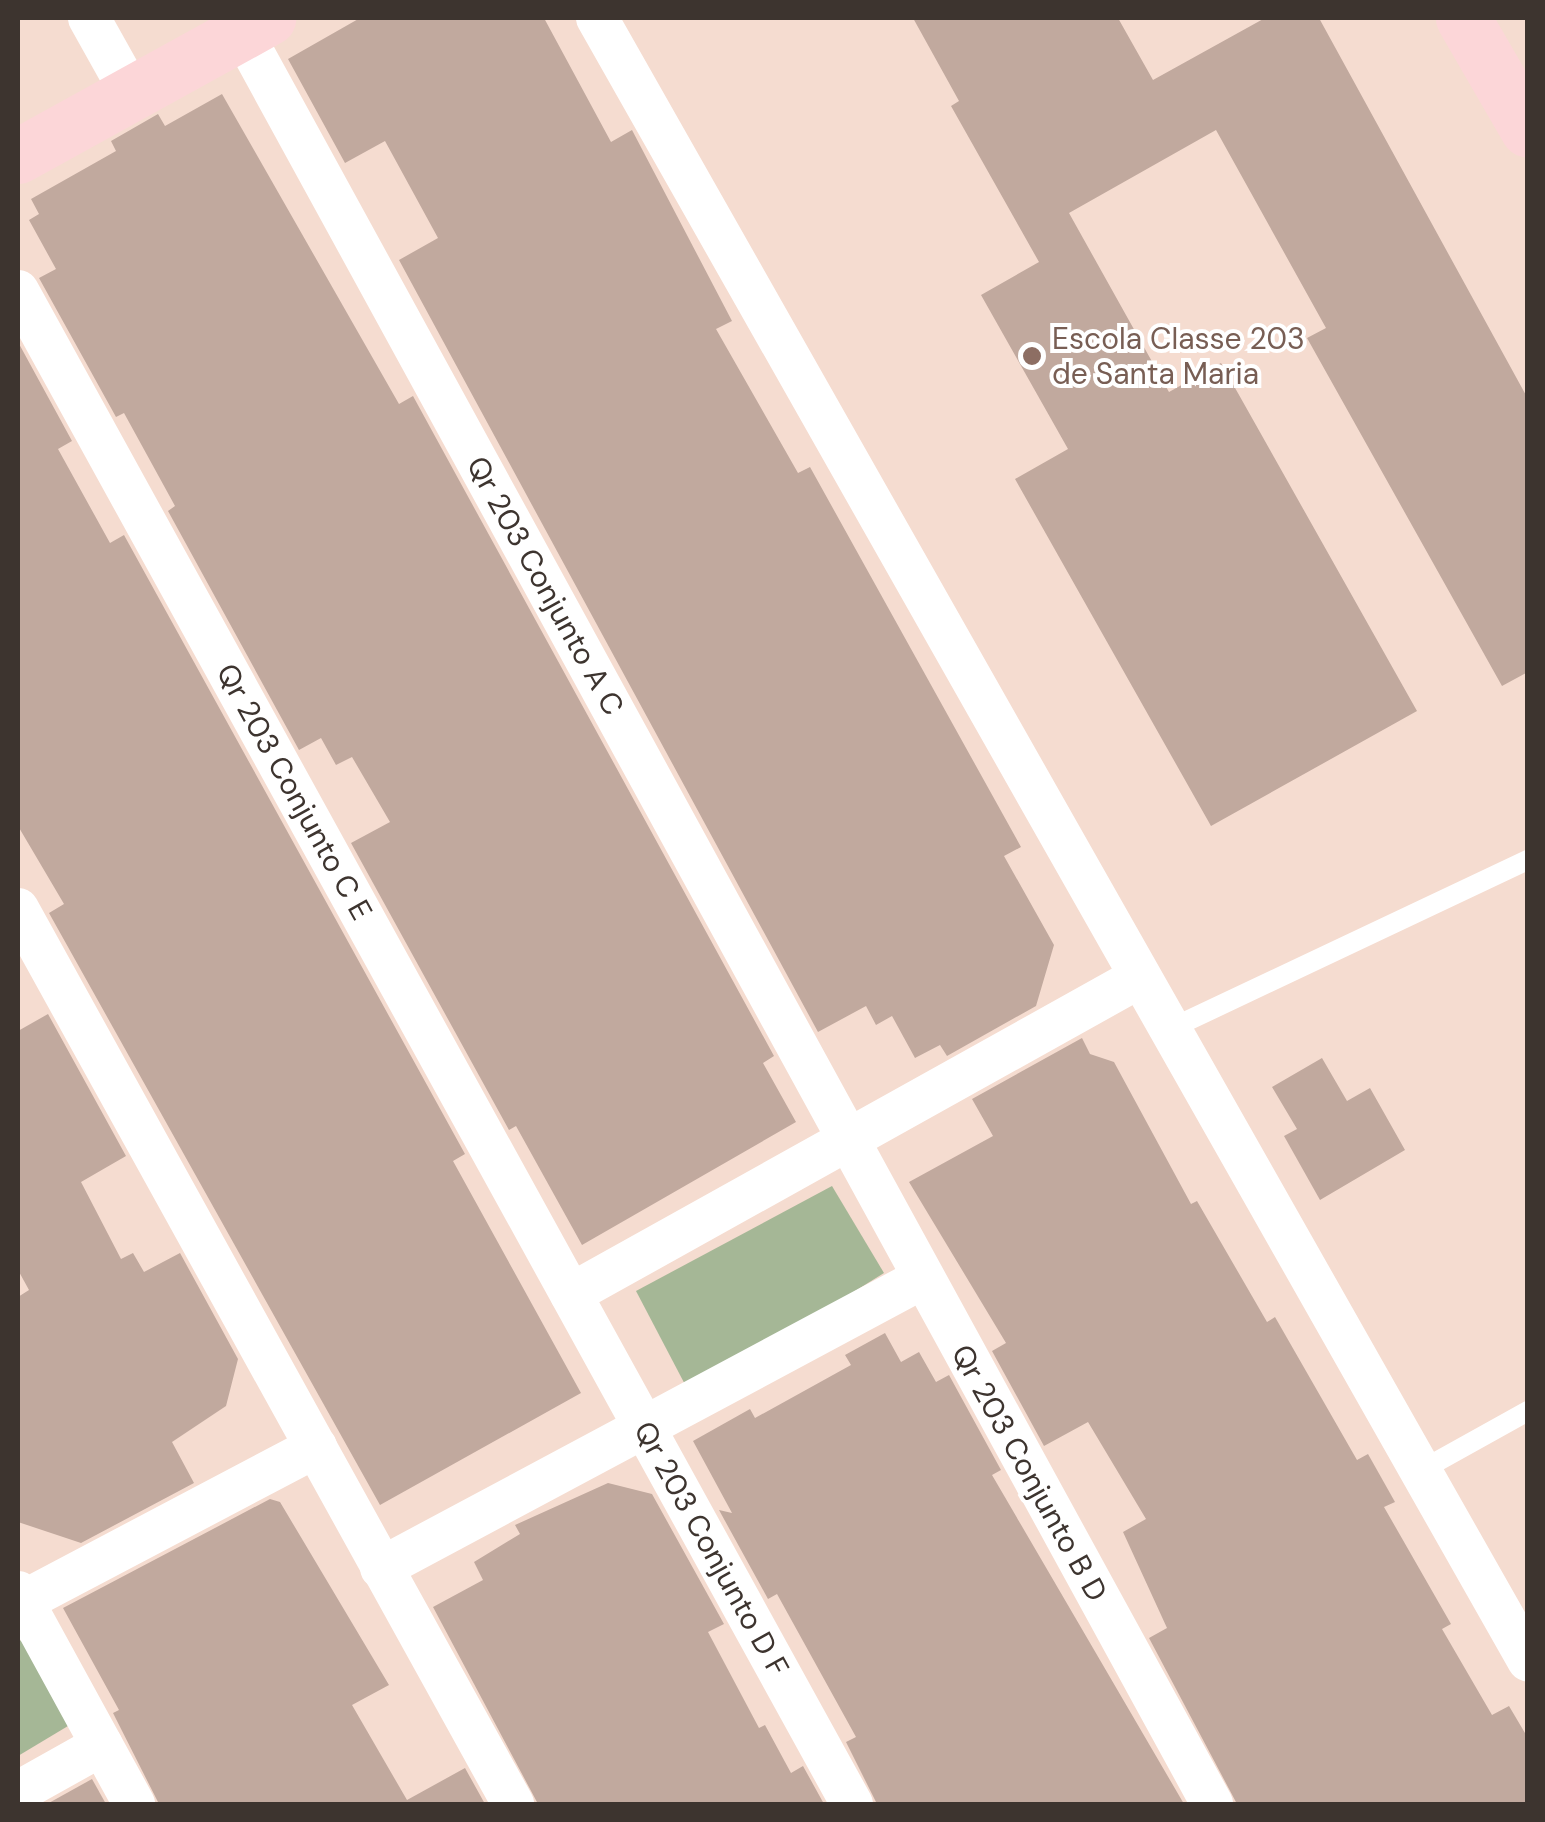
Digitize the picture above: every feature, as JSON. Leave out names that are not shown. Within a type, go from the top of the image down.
[{"type":"street","points":[[88,18],[132,95]]},
{"type":"street","points":[[597,18],[1528,1660]]},
{"type":"street","points":[[1462,18],[1519,89]]},
{"type":"street","points":[[18,156],[255,25]]},
{"type":"street","name":"Qr 203 Conjunto A C","points":[[255,25],[848,1140]]},
{"type":"street","name":"Qr 203 Conjunto C E","points":[[18,290],[571,1294]]},
{"type":"street","points":[[18,909],[512,1804]]},
{"type":"street","points":[[571,1294],[1140,978]]},
{"type":"street","name":"Qr 203 Conjunto B D","points":[[848,1140],[1212,1804]]},
{"type":"street","points":[[381,1568],[922,1278]]},
{"type":"street","name":"Qr 203 Conjunto D F","points":[[571,1294],[852,1804]]},
{"type":"street","points":[[134,1804],[19,1599],[316,1446]]},
{"type":"street","points":[[18,1792],[102,1745]]},
{"type":"lane","points":[[1170,1029],[1528,860]]},
{"type":"lane","points":[[1420,1471],[1528,1411]]},
{"type":"green space","points":[[832,1186],[884,1273],[690,1394],[636,1291]]},
{"type":"green space","points":[[33,1633],[78,1720],[18,1756],[18,1642]]},
{"type":"building","points":[[360,18],[544,18],[611,142],[632,130],[732,321],[716,329],[798,473],[810,467],[1021,847],[1004,856],[1054,945],[1036,1006],[947,1056],[940,1045],[915,1058],[892,1016],[876,1025],[866,1006],[818,1032],[399,260],[438,238],[385,141],[345,163],[288,59]]},
{"type":"building","points":[[913,18],[1118,18],[1153,80],[1265,18],[1319,18],[1528,399],[1528,672],[1502,686],[1307,338],[1326,328],[1216,130],[1069,213],[1169,392],[1221,363],[1417,711],[1211,826],[1015,479],[1068,449],[981,295],[1039,262],[951,106],[959,101]]},
{"type":"building","points":[[222,94],[399,404],[413,396],[774,1056],[763,1063],[796,1122],[582,1245],[516,1126],[509,1130],[351,843],[390,822],[352,757],[336,765],[321,738],[299,750],[168,511],[175,506],[124,413],[116,417],[39,278],[56,269],[29,220],[39,214],[31,199],[116,151],[111,141],[158,114],[165,126]]},
{"type":"building","points":[[18,342],[72,441],[58,449],[110,543],[124,535],[465,1154],[453,1161],[581,1393],[380,1505],[49,913],[64,904],[18,826]]},
{"type":"building","points":[[48,1014],[126,1156],[81,1182],[121,1259],[133,1253],[144,1272],[180,1253],[238,1359],[226,1406],[172,1442],[194,1483],[81,1543],[18,1522],[18,1297],[29,1290],[18,1270],[18,1031]]},
{"type":"building","points":[[1082,1038],[1090,1054],[1114,1062],[1191,1204],[1197,1201],[1267,1322],[1275,1317],[1357,1460],[1368,1454],[1395,1502],[1384,1507],[1451,1624],[1442,1629],[1492,1715],[1509,1706],[1528,1738],[1528,1804],[1237,1804],[1149,1638],[1167,1628],[1123,1532],[1146,1519],[1088,1422],[1044,1446],[992,1351],[1006,1343],[909,1182],[993,1136],[972,1099]]},
{"type":"building","points":[[1322,1058],[1347,1101],[1370,1088],[1405,1150],[1320,1200],[1284,1136],[1297,1129],[1272,1087]]},
{"type":"building","points":[[885,1333],[901,1362],[919,1352],[936,1382],[949,1375],[1001,1470],[992,1475],[1184,1804],[877,1804],[846,1742],[856,1737],[777,1594],[768,1599],[719,1510],[732,1513],[693,1441],[750,1409],[755,1418],[851,1365],[845,1355]]},
{"type":"building","points":[[608,1483],[652,1494],[724,1624],[708,1632],[759,1728],[765,1725],[791,1773],[803,1766],[824,1804],[538,1804],[433,1607],[483,1580],[474,1562],[520,1534],[515,1525]]},
{"type":"building","points":[[270,1499],[280,1502],[389,1685],[352,1705],[407,1800],[465,1768],[485,1804],[159,1804],[113,1713],[119,1710],[63,1608]]},
{"type":"building","points":[[92,1779],[106,1804],[47,1804]]},
{"type":"place","name":"Escola Classe 203 de Santa Maria","points":[[1032,356]]}]
